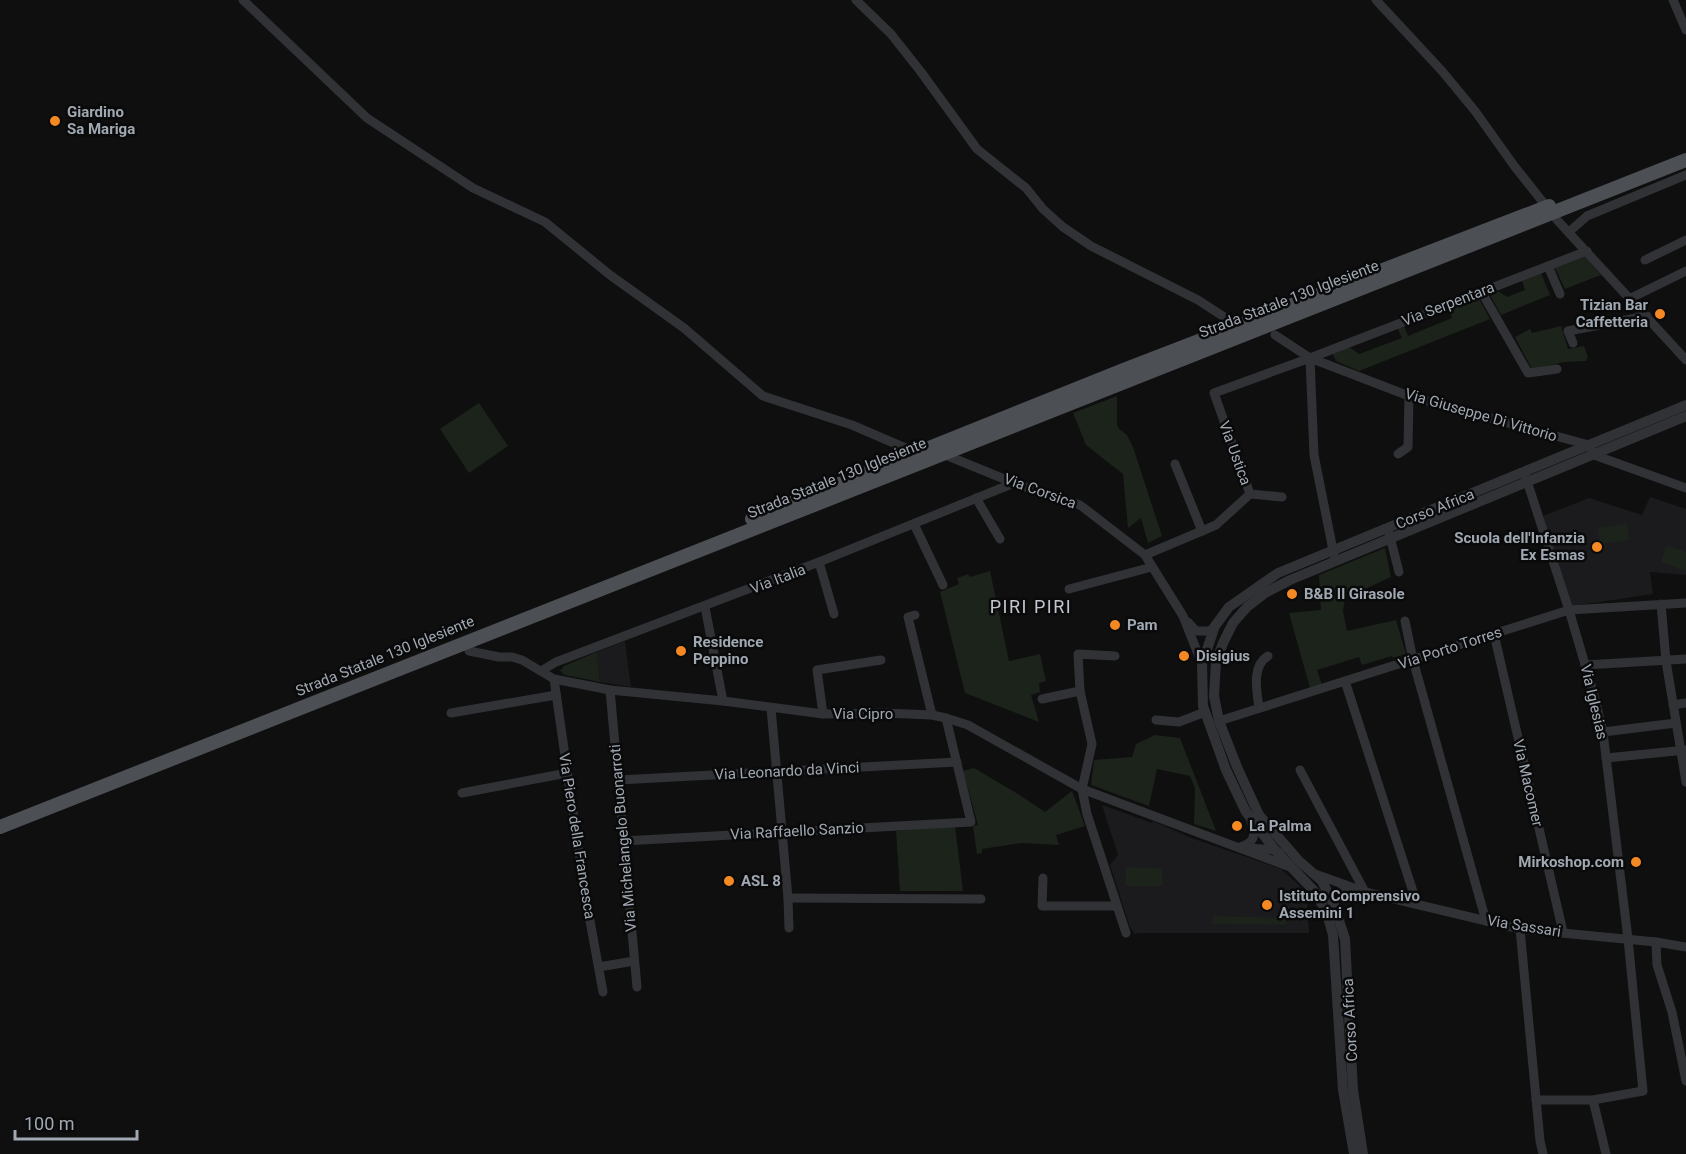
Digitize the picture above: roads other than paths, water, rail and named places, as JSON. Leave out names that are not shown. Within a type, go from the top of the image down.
[{"type":"main road","name":"Strada Statale 130 Iglesiente","points":[[0,827],[943,454],[1550,210],[1686,152]]},
{"type":"main road","name":"Strada Statale 130 Iglesiente","points":[[0,818],[1238,326],[1686,160]]},
{"type":"street","points":[[243,0],[367,118],[473,188],[545,222],[610,275],[684,328],[763,396],[852,425],[916,453]]},
{"type":"street","points":[[856,0],[897,41],[976,149],[1026,188],[1043,209],[1063,227],[1091,246],[1198,300],[1238,326]]},
{"type":"street","points":[[1377,0],[1475,111],[1515,167],[1550,210],[1573,229],[1587,251],[1686,360]]},
{"type":"street","points":[[1673,0],[1686,30]]},
{"type":"street","points":[[1573,229],[1587,216],[1686,175]]},
{"type":"street","points":[[1645,260],[1686,240]]},
{"type":"street","name":"Via Serpentara","points":[[1310,358],[1587,251]]},
{"type":"street","points":[[1548,266],[1560,294]]},
{"type":"street","points":[[1631,298],[1686,271]]},
{"type":"street","points":[[1481,291],[1528,373],[1557,369]]},
{"type":"street","points":[[1573,343],[1568,331],[1647,316]]},
{"type":"street","name":"Via Giuseppe Di Vittorio","points":[[1275,335],[1310,358],[1410,396],[1589,445]]},
{"type":"street","points":[[1310,358],[1314,454],[1335,555]]},
{"type":"street","name":"Via Ustica","points":[[1145,555],[1216,525],[1250,494],[1214,393],[1310,358]]},
{"type":"street","points":[[1398,454],[1408,447],[1410,396]]},
{"type":"street","name":"Corso Africa","points":[[1526,478],[1589,445],[1686,405]]},
{"type":"street","name":"Corso Africa","points":[[1364,1154],[1353,1090],[1345,939],[1334,905],[1324,885],[1313,873],[1297,868],[1275,850],[1246,812],[1226,770],[1203,706],[1202,664],[1215,626],[1228,607],[1278,573],[1335,555],[1526,478],[1594,456],[1686,416]]},
{"type":"street","points":[[1589,445],[1594,456],[1686,488]]},
{"type":"street","name":"Via Corsica","points":[[943,454],[1014,483],[1080,505],[1145,555],[1183,616],[1202,664]]},
{"type":"street","points":[[1175,464],[1202,531]]},
{"type":"street","name":"Via Iglesias","points":[[1526,478],[1569,610],[1603,732],[1628,939],[1643,1091],[1593,1100]]},
{"type":"street","name":"Via Italia","points":[[541,671],[556,662],[705,607],[1014,483]]},
{"type":"street","points":[[1250,494],[1282,497]]},
{"type":"street","points":[[976,498],[1000,539]]},
{"type":"street","points":[[914,524],[943,585]]},
{"type":"street","points":[[1389,533],[1399,572]]},
{"type":"street","name":"Corso Africa","points":[[1335,555],[1264,593],[1247,608],[1230,628],[1217,660],[1214,696],[1219,721],[1259,815],[1316,893],[1327,914],[1333,935],[1344,1090],[1354,1154]]},
{"type":"street","points":[[819,562],[834,614]]},
{"type":"street","points":[[1069,589],[1152,567]]},
{"type":"street","name":"Via Porto Torres","points":[[1219,721],[1569,610],[1686,603]]},
{"type":"street","points":[[1660,604],[1672,705],[1683,750],[1686,782]]},
{"type":"street","points":[[705,607],[723,701]]},
{"type":"street","points":[[915,615],[909,617],[932,715]]},
{"type":"street","points":[[1183,616],[1209,644],[1217,660]]},
{"type":"street","points":[[1405,621],[1413,660],[1486,921]]},
{"type":"street","points":[[1196,631],[1210,631],[1215,626]]},
{"type":"street","name":"Via Macomer","points":[[1494,634],[1563,932]]},
{"type":"street","name":"Via Cipro","points":[[469,651],[512,657],[522,660],[554,679],[610,690],[823,714],[884,713],[932,715],[946,718],[968,725],[1082,789],[1297,868]]},
{"type":"street","points":[[1115,656],[1078,654],[1080,692],[1092,744],[1082,789],[1087,814],[1126,933]]},
{"type":"street","points":[[1259,708],[1258,667],[1262,659],[1268,656]]},
{"type":"street","points":[[1585,665],[1686,659]]},
{"type":"street","points":[[823,714],[817,670],[881,660]]},
{"type":"street","name":"Via Piero della Francesca","points":[[554,679],[584,888],[603,992]]},
{"type":"street","points":[[1345,681],[1417,904]]},
{"type":"street","name":"Via Michelangelo Buonarroti","points":[[610,690],[637,987]]},
{"type":"street","points":[[1042,699],[1080,692]]},
{"type":"street","points":[[451,713],[556,695]]},
{"type":"street","points":[[1672,705],[1686,703]]},
{"type":"street","points":[[771,708],[783,831],[789,928]]},
{"type":"street","points":[[1156,720],[1179,722],[1205,712]]},
{"type":"street","points":[[946,718],[957,762]]},
{"type":"street","points":[[1603,732],[1676,723]]},
{"type":"street","points":[[1606,758],[1683,750]]},
{"type":"street","name":"Via Leonardo da Vinci","points":[[618,780],[957,762]]},
{"type":"street","name":"Via Raffaello Sanzio","points":[[623,841],[971,822],[957,762]]},
{"type":"street","points":[[1300,770],[1365,892]]},
{"type":"street","points":[[462,793],[567,773]]},
{"type":"street","points":[[1238,847],[1254,840],[1255,833],[1246,812]]},
{"type":"street","name":"Via Cipro","points":[[1238,847],[1275,850]]},
{"type":"street","name":"Via Sassari","points":[[1297,868],[1324,885],[1365,892],[1520,929],[1686,947]]},
{"type":"street","name":"Via Sassari","points":[[1313,873],[1365,892]]},
{"type":"street","points":[[1043,878],[1042,906],[1117,906]]},
{"type":"street","points":[[1319,900],[1324,885]]},
{"type":"street","points":[[1334,905],[1341,891],[1350,890]]},
{"type":"street","points":[[788,898],[981,899]]},
{"type":"street","points":[[1520,929],[1543,1154]]},
{"type":"street","points":[[1656,942],[1657,965],[1672,1012],[1686,1081]]},
{"type":"street","points":[[599,967],[634,961]]},
{"type":"street","points":[[1536,1100],[1593,1100],[1606,1154]]},
{"type":"place","name":"Giardino Sa Mariga","points":[[55,121]]},
{"type":"place","name":"Tizian Bar Caffetteria","points":[[1660,314]]},
{"type":"place","name":"Scuola dell'Infanzia Ex Esmas","points":[[1597,547]]},
{"type":"place","name":"B&B Il Girasole","points":[[1292,594]]},
{"type":"place","name":"Pam","points":[[1115,625]]},
{"type":"place","name":"Residence Peppino","points":[[681,651]]},
{"type":"place","name":"Disigius","points":[[1184,656]]},
{"type":"place","name":"La Palma","points":[[1237,826]]},
{"type":"place","name":"Mirkoshop.com","points":[[1636,862]]},
{"type":"place","name":"ASL 8","points":[[729,881]]},
{"type":"place","name":"Istituto Comprensivo Assemini 1","points":[[1267,905]]},
{"type":"district","name":"PIRI PIRI","points":[[1031,607]]}]
